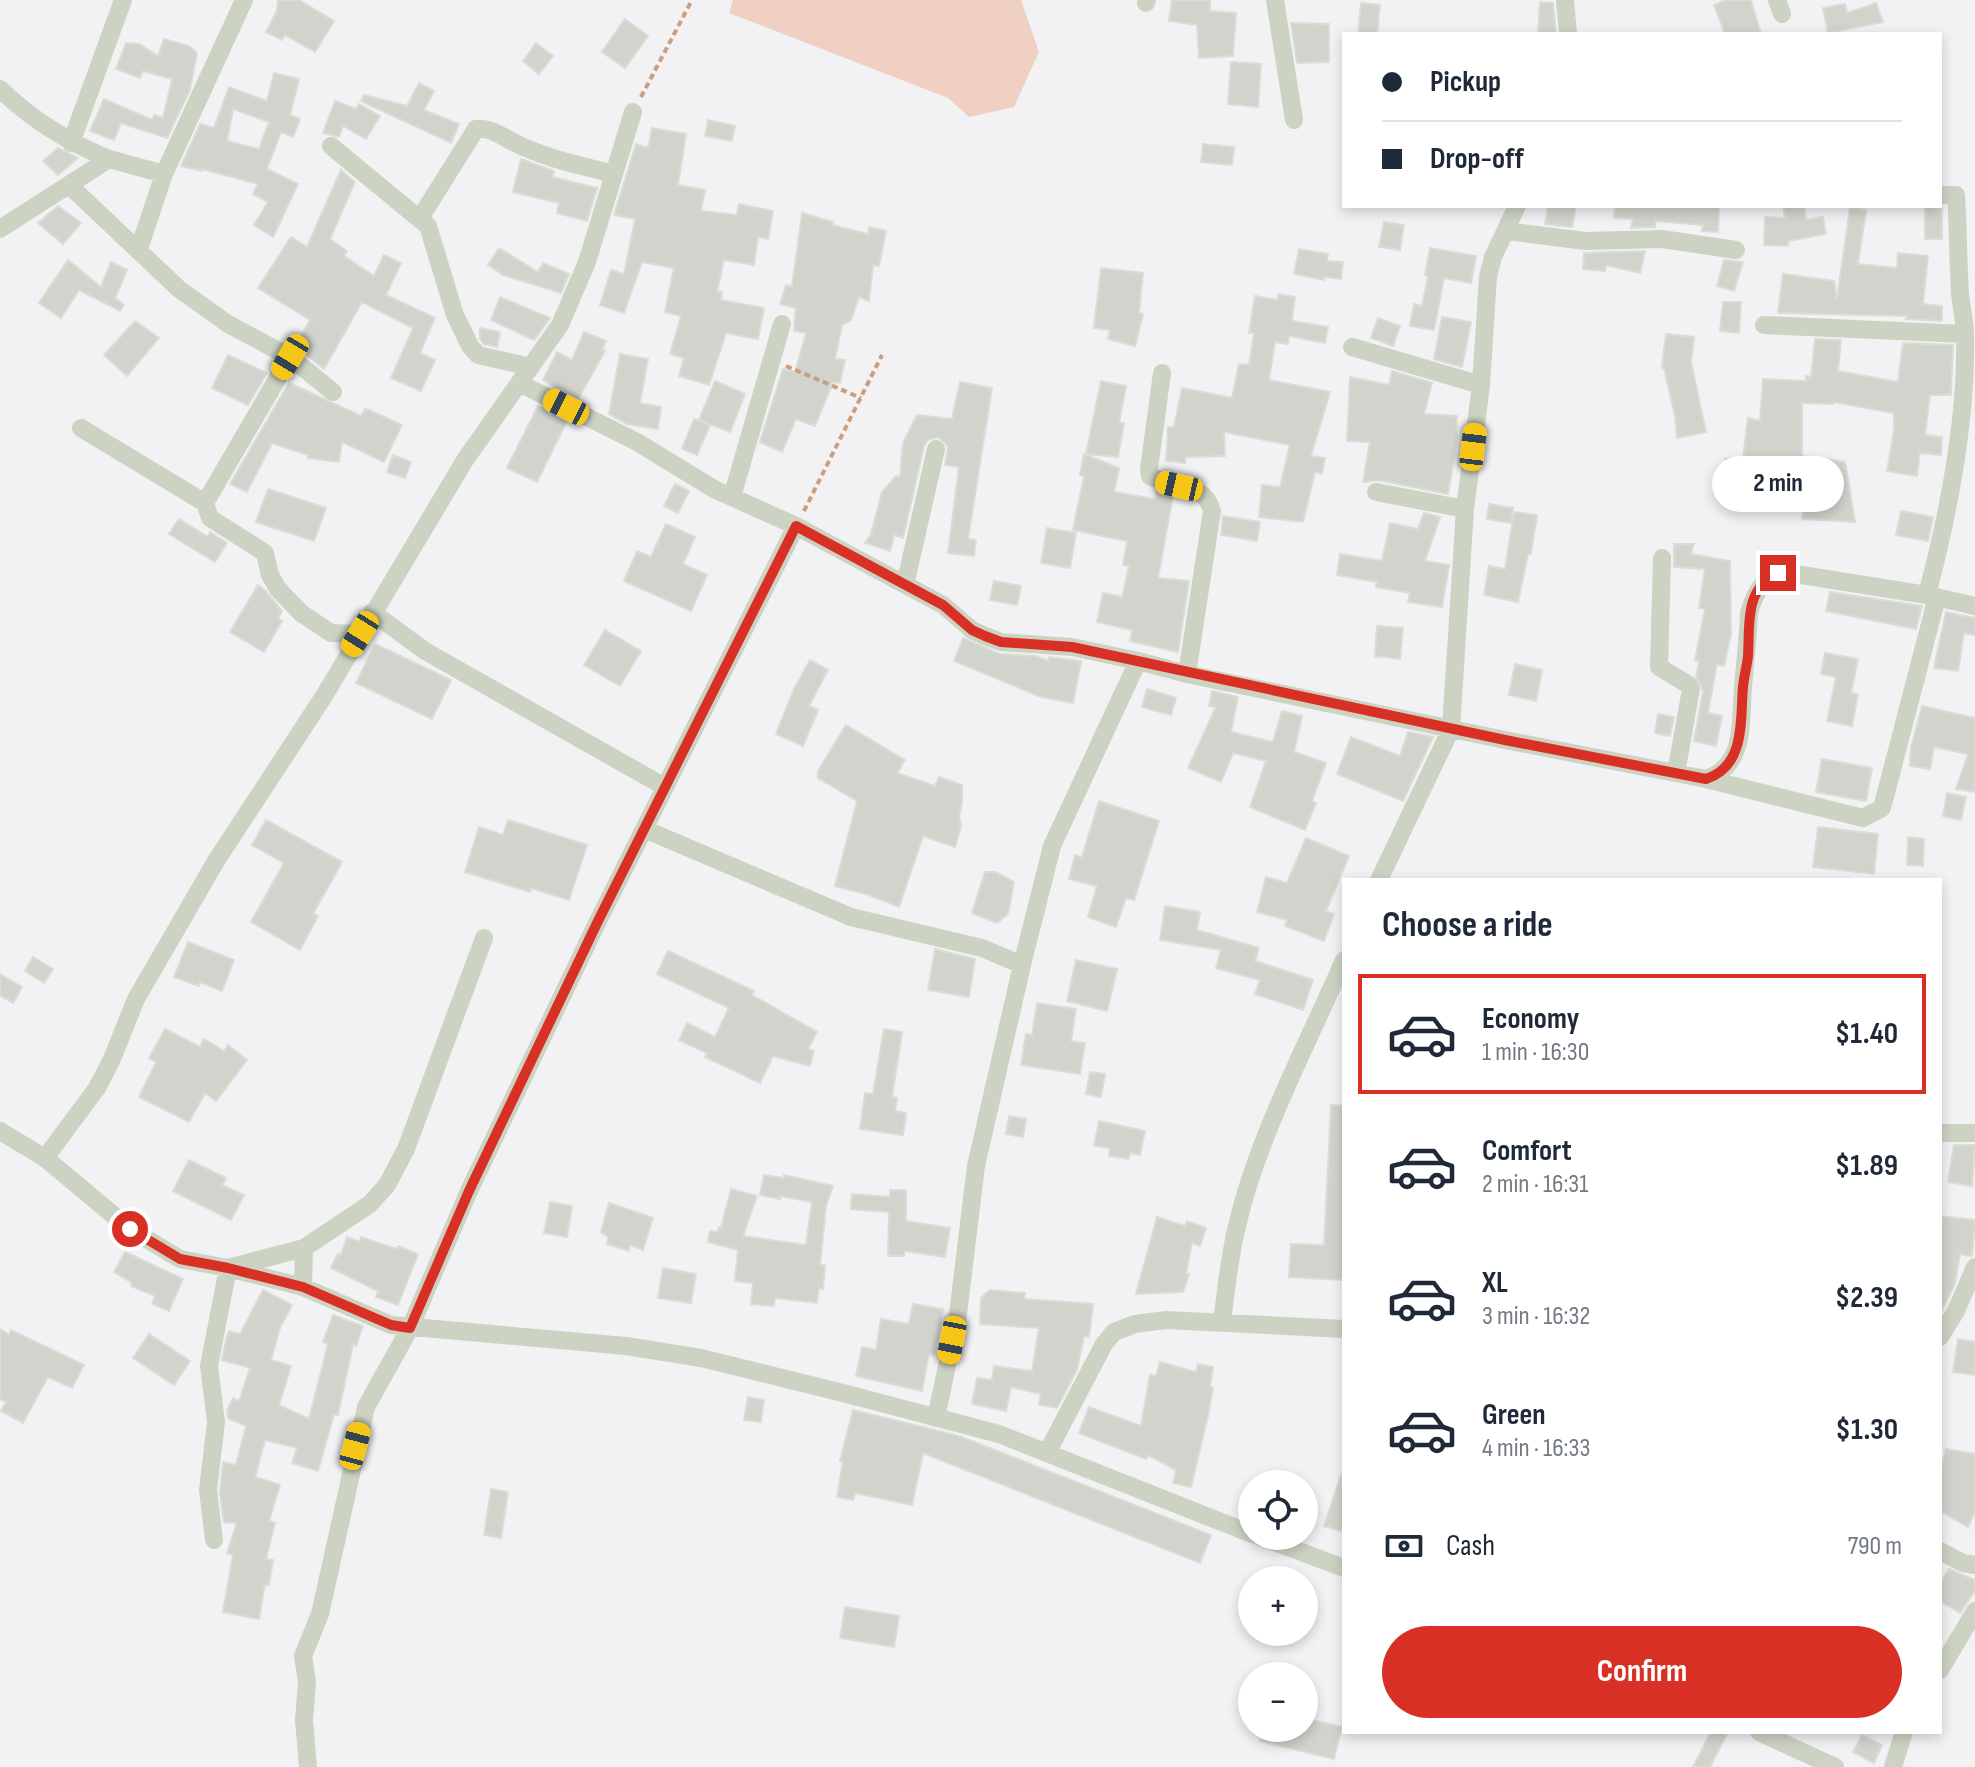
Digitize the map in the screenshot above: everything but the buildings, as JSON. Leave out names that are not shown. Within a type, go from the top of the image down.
[{"type":"street","points":[[71,143],[123,0]]},
{"type":"street","points":[[139,249],[164,174],[244,0]]},
{"type":"street","points":[[1275,0],[1294,120]]},
{"type":"street","points":[[1565,0],[1568,32]]},
{"type":"street","points":[[0,89],[23,111],[71,143],[109,159],[164,174]]},
{"type":"street","points":[[45,1158],[97,1088],[136,999],[216,861],[324,696],[465,460],[560,325],[571,303],[633,112]]},
{"type":"street","points":[[420,218],[476,129],[484,128],[499,134],[531,152],[614,174]]},
{"type":"street","points":[[331,146],[428,226],[455,315],[470,346],[478,355],[531,367]]},
{"type":"street","points":[[0,229],[109,159]]},
{"type":"street","points":[[70,186],[179,289],[228,324],[290,357],[333,392]]},
{"type":"street","points":[[519,383],[637,442],[732,497],[796,526],[943,605],[972,630],[1001,642],[1072,647],[1451,729],[1706,779],[1863,818],[1882,808],[1932,596],[1944,531],[1960,416],[1965,334],[1948,195],[1975,194]]},
{"type":"street","points":[[1380,878],[1451,729],[1465,509],[1481,385],[1488,277],[1493,257],[1516,208]]},
{"type":"street","points":[[1506,231],[1585,241],[1662,239],[1736,250]]},
{"type":"street","points":[[732,497],[782,324]]},
{"type":"street","points":[[1764,325],[1965,334]]},
{"type":"street","points":[[1352,347],[1481,385]]},
{"type":"street","points":[[205,503],[290,357]]},
{"type":"street","points":[[1162,373],[1150,476],[1199,490],[1210,503],[1212,511],[1187,674]]},
{"type":"street","points":[[81,428],[205,503],[210,518],[265,553],[270,575],[278,589],[301,613],[331,633],[360,634]]},
{"type":"street","points":[[905,585],[936,449]]},
{"type":"street","points":[[1376,492],[1465,509]]},
{"type":"street","points":[[308,1767],[304,1720],[307,1682],[303,1656],[320,1614],[366,1407],[410,1328],[469,1191],[644,829],[796,526]]},
{"type":"street","points":[[1662,558],[1659,667],[1691,689],[1676,773]]},
{"type":"street","points":[[1706,779],[1728,766],[1742,734],[1749,613],[1760,586],[1771,577],[1789,573],[1975,606]]},
{"type":"street","points":[[372,612],[425,651],[665,787]]},
{"type":"street","points":[[936,1418],[958,1314],[976,1166],[1052,846],[1138,661]]},
{"type":"street","points":[[644,829],[851,917],[982,948],[1022,965]]},
{"type":"street","points":[[45,1158],[80,1132],[151,989],[210,893]]},
{"type":"street","points":[[228,1268],[304,1248],[370,1204],[387,1185],[406,1149],[484,938]]},
{"type":"street","points":[[1222,1323],[1237,1224],[1253,1173],[1272,1122],[1342,964]]},
{"type":"street","points":[[0,1131],[45,1158],[142,1237],[180,1259],[303,1287],[391,1325],[626,1346],[701,1358],[999,1434],[1238,1528]]},
{"type":"street","points":[[1942,1133],[1975,1133]]},
{"type":"street","points":[[303,1287],[304,1248]]},
{"type":"street","points":[[1942,1335],[1966,1312],[1975,1267]]},
{"type":"street","points":[[214,1540],[208,1490],[216,1422],[209,1366],[228,1268]]},
{"type":"street","points":[[1048,1451],[1104,1344],[1114,1332],[1135,1324],[1166,1320],[1342,1329]]},
{"type":"street","points":[[1296,1550],[1342,1567]]},
{"type":"street","points":[[1942,1552],[1963,1563],[1975,1565]]},
{"type":"street","points":[[1942,1667],[1975,1611]]},
{"type":"street","points":[[1762,1734],[1807,1762],[1835,1767]]},
{"type":"street","points":[[1893,1767],[1903,1734]]},
{"type":"path","points":[[633,112],[692,0]]},
{"type":"path","points":[[796,526],[882,355]]},
{"type":"path","points":[[772,360],[861,398]]},
{"type":"shaded area","points":[[733,0],[1021,0],[1039,52],[1014,107],[969,117],[948,98],[729,13]]},
{"type":"route","points":[[130,1229],[180,1259],[303,1287],[391,1325],[410,1328],[469,1191],[598,921],[796,526],[943,605],[972,630],[1001,642],[1072,647],[1187,674],[1706,779],[1728,766],[1742,734],[1749,613],[1760,586],[1778,573]]}]
